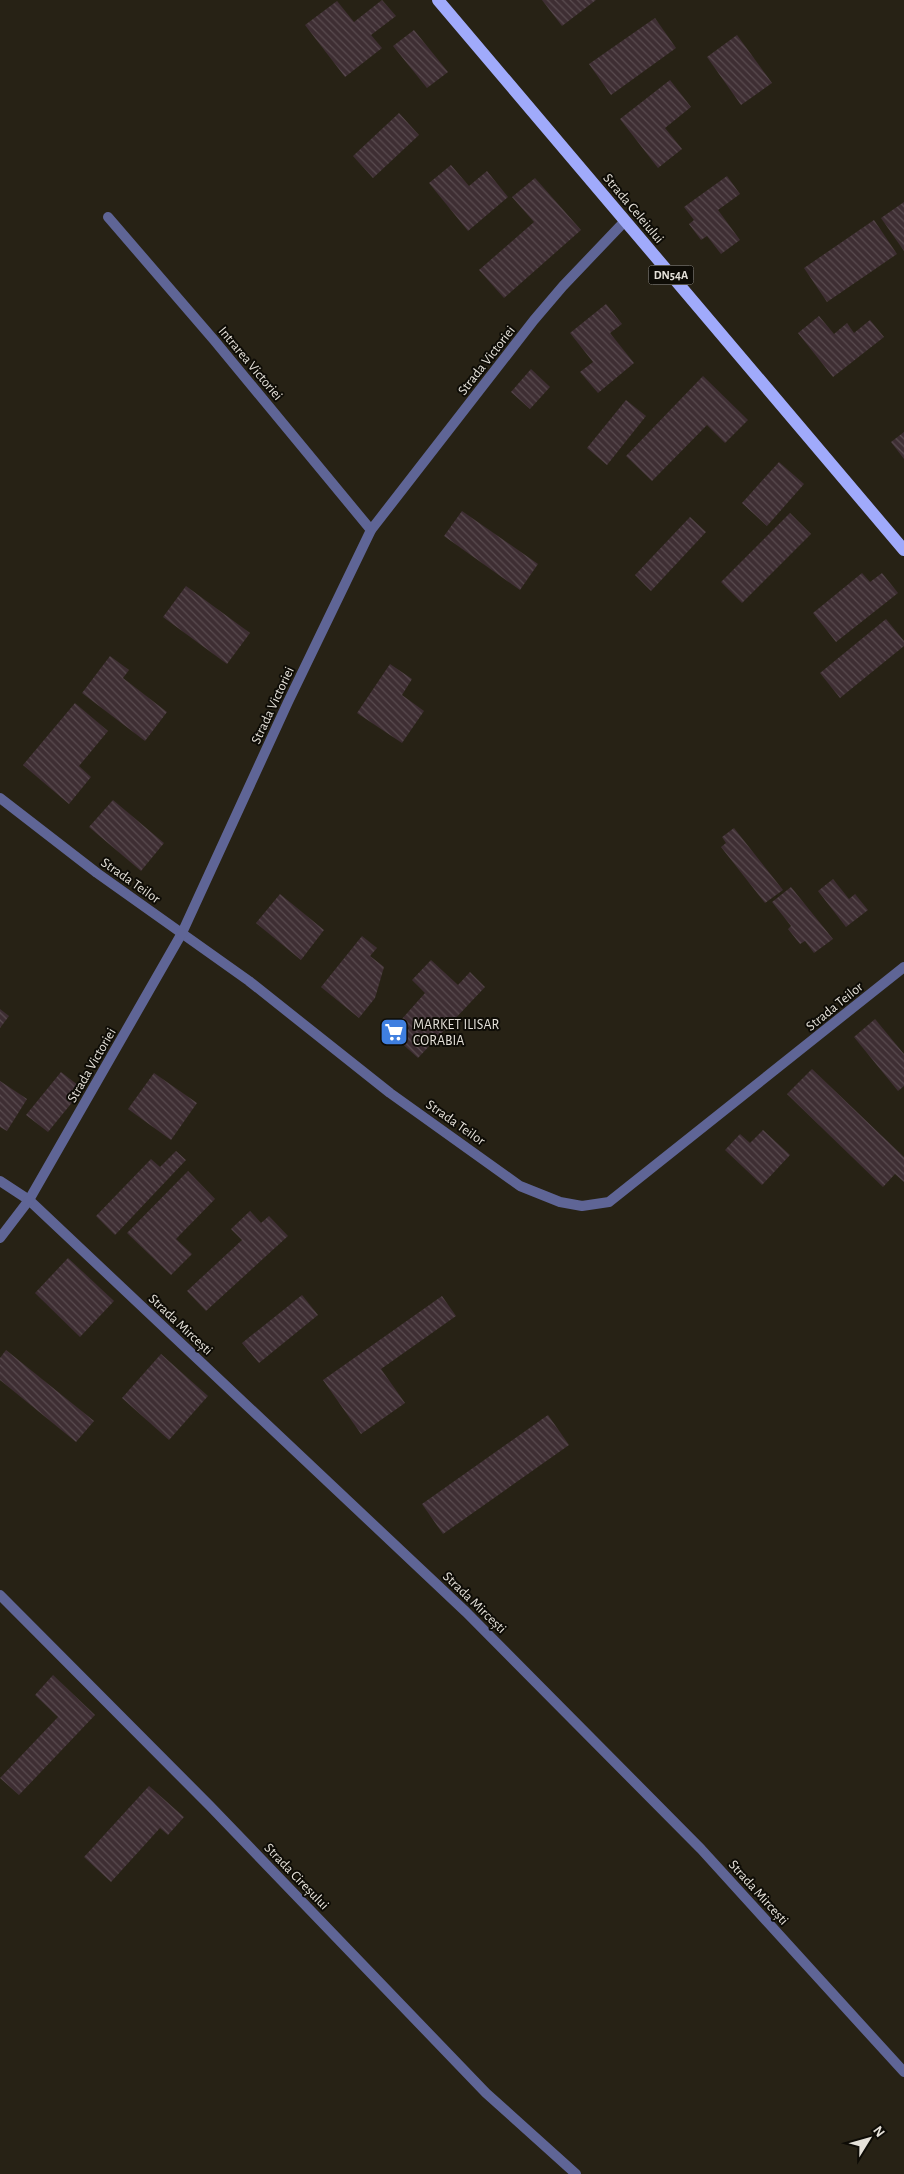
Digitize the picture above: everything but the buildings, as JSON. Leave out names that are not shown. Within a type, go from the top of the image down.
[{"type":"main road","name":"Strada Celeiului","points":[[438,0],[904,550]]},
{"type":"street","name":"Intrarea Victoriei","points":[[108,217],[214,340],[371,530]]},
{"type":"street","name":"Strada Victoriei","points":[[0,1238],[29,1200],[182,933],[288,702],[371,530],[534,320],[563,286],[625,221]]},
{"type":"street","name":"Strada Teilor","points":[[0,798],[97,873],[249,981],[390,1093],[520,1186],[560,1202],[582,1206],[609,1202],[904,967]]},
{"type":"street","name":"Strada Mircești","points":[[0,1181],[29,1200],[466,1612],[701,1849],[904,2072]]},
{"type":"street","name":"Strada Cireșului","points":[[0,1595],[210,1806],[486,2093],[576,2174]]},
{"type":"place","name":"MARKET ILISAR CORABIA","points":[[394,1032]]}]
